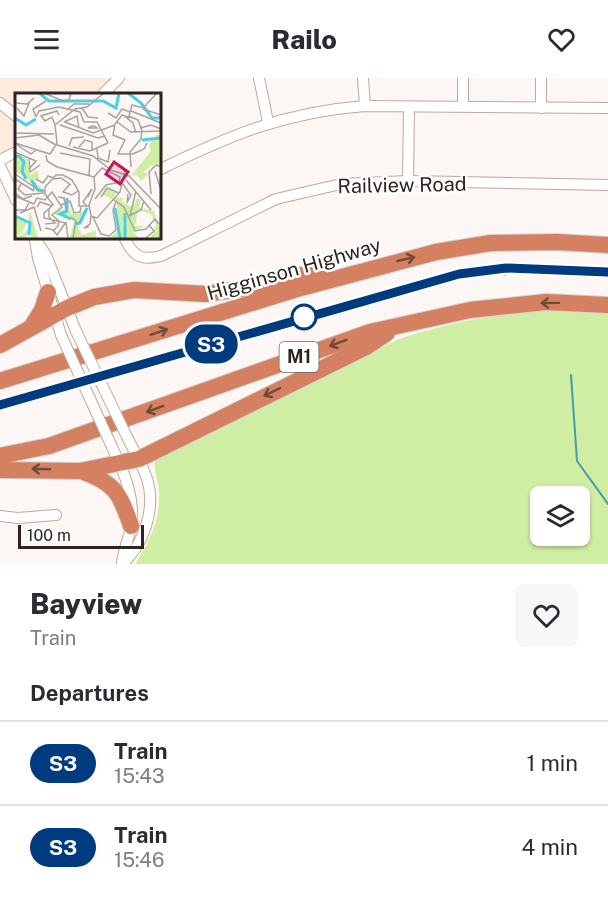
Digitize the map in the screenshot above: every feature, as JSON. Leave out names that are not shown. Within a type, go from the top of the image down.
[{"type":"highway","name":"Higginson Highway","points":[[0,381],[373,266],[491,243],[557,242],[608,245]]},
{"type":"highway","points":[[0,345],[61,311],[117,293],[154,290],[206,294],[246,288],[347,264],[373,266]]},
{"type":"highway","points":[[29,329],[42,310],[48,292]]},
{"type":"highway","name":"M1","points":[[0,456],[49,446],[346,340],[398,326],[447,314],[514,306],[546,303],[608,304]]},
{"type":"highway","points":[[0,470],[80,471],[139,459],[366,347],[398,326]]},
{"type":"highway","points":[[80,471],[111,485],[122,500],[131,526]]},
{"type":"street","points":[[104,93],[119,78]]},
{"type":"street","points":[[259,78],[268,122]]},
{"type":"street","points":[[363,78],[365,106]]},
{"type":"street","points":[[463,78],[463,106]]},
{"type":"street","points":[[541,78],[541,108]]},
{"type":"street","points":[[0,103],[15,115]]},
{"type":"street","points":[[160,170],[268,122],[332,108],[365,106],[608,108]]},
{"type":"street","points":[[408,181],[409,107]]},
{"type":"street","points":[[0,160],[15,152]]},
{"type":"street","points":[[0,166],[15,198]]},
{"type":"street","name":"Railview Road","points":[[125,238],[134,254],[140,258],[160,256],[256,208],[303,191],[341,184],[408,181],[608,185]]},
{"type":"street","points":[[35,238],[48,292],[76,331],[148,482],[150,504],[145,529],[130,548],[122,564]]},
{"type":"street","points":[[35,238],[46,255],[61,311],[61,334],[120,464],[130,494],[130,548]]},
{"type":"street","points":[[0,516],[18,518],[56,515]]},
{"type":"shaded area","points":[[0,78],[119,78],[104,93],[15,93],[15,153],[0,160]]},
{"type":"green space","points":[[557,309],[608,312],[608,564],[135,564],[150,538],[158,510],[159,490],[155,458],[399,339],[457,323]]},
{"type":"waterway","points":[[571,375],[577,461],[608,504]]},
{"type":"railway","points":[[0,411],[455,280],[494,275],[532,274],[608,277]]},
{"type":"train","name":"S3","points":[[0,405],[459,274],[506,268],[608,272]]}]
